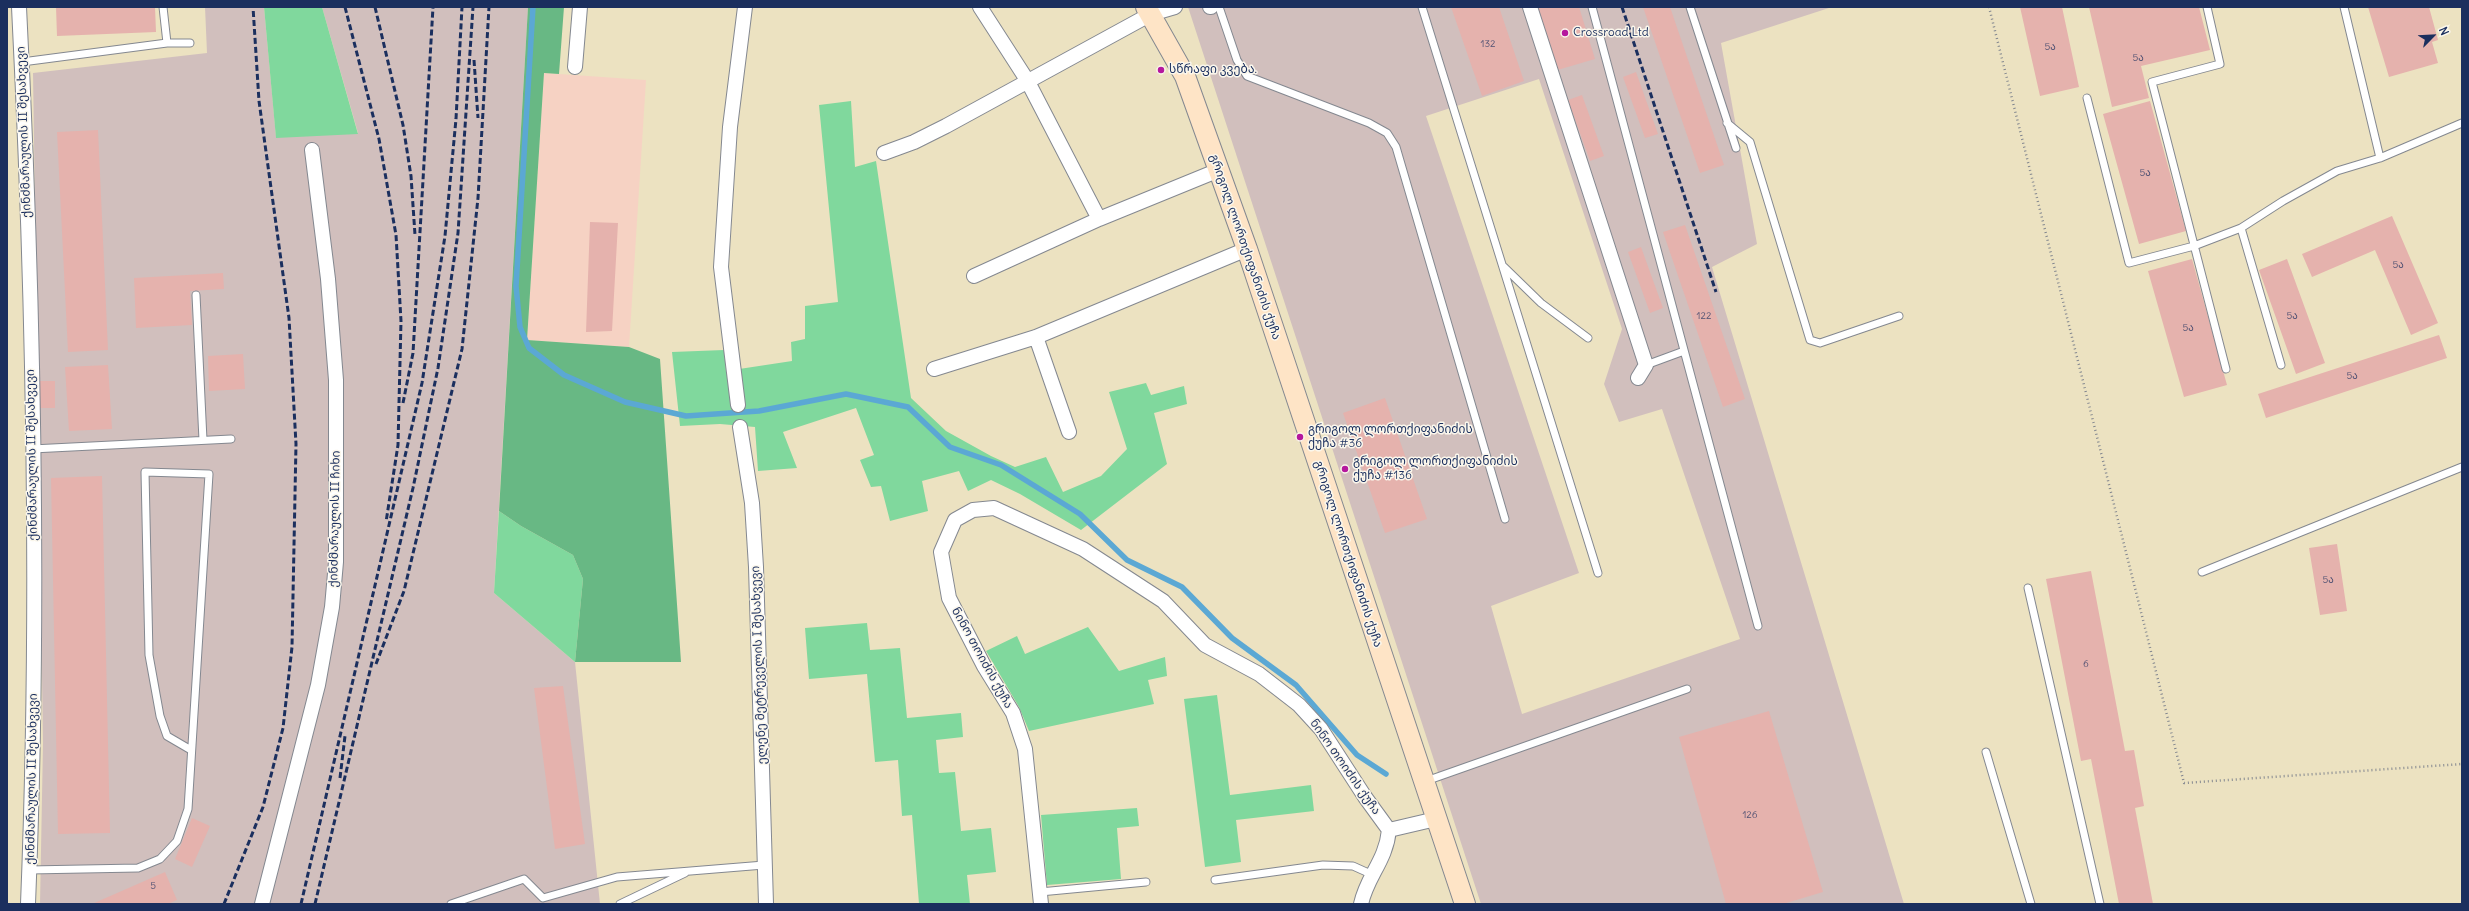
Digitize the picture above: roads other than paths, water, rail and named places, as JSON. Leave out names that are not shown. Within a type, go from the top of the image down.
[{"type":"street","name":"ქინძმარაულის II შესახვევი","points":[[19,7],[22,62],[32,449],[34,750],[28,904]]},
{"type":"street","points":[[575,67],[580,7]]},
{"type":"street","points":[[738,405],[721,267],[730,127],[745,7]]},
{"type":"street","points":[[980,7],[1027,80],[1099,219]]},
{"type":"street","points":[[884,153],[940,129],[1149,11],[1175,7]]},
{"type":"street","points":[[1530,7],[1646,366],[1638,378]]},
{"type":"street","name":"გრიგოლ ლორთქიფანიძის ქუჩა","points":[[1149,11],[1185,76],[1247,249],[1465,904]]},
{"type":"street","name":"ქინძმარაულის II ჩიხი","points":[[262,904],[318,685],[332,607],[336,562],[336,380],[328,279],[312,150]]},
{"type":"street","points":[[974,276],[1099,219],[1219,170]]},
{"type":"street","points":[[934,369],[1036,337],[1247,249]]},
{"type":"street","points":[[1036,337],[1069,432]]},
{"type":"street","name":"ელენე მეტრეველის I შესახვევი","points":[[740,428],[752,503],[756,567],[766,904]]},
{"type":"street","name":"ნინო თოიძის ქუჩა","points":[[1040,898],[1026,750],[1013,713],[984,666],[949,598],[941,552],[955,520],[973,510],[994,508],[1083,549],[1163,601],[1205,645],[1259,674],[1299,705],[1321,728],[1365,797],[1389,830]]},
{"type":"street","points":[[1361,904],[1364,891],[1388,847],[1389,830],[1436,819]]},
{"type":"lane","points":[[162,7],[167,43]]},
{"type":"lane","points":[[1219,7],[1236,60],[1247,76],[1369,123],[1387,133],[1396,147],[1505,519]]},
{"type":"lane","points":[[1422,7],[1598,573]]},
{"type":"lane","points":[[1592,7],[1758,626]]},
{"type":"lane","points":[[1691,7],[1736,148]]},
{"type":"lane","points":[[2207,7],[2220,64],[2152,82],[2226,369]]},
{"type":"lane","points":[[2344,7],[2380,158]]},
{"type":"lane","points":[[22,62],[167,43],[190,43]]},
{"type":"lane","points":[[2087,98],[2129,263],[2194,246],[2241,228],[2283,201],[2337,171],[2380,158],[2462,124]]},
{"type":"lane","points":[[1728,123],[1750,142],[1810,340],[1820,343],[1899,316]]},
{"type":"lane","points":[[2241,228],[2281,365]]},
{"type":"lane","points":[[1502,265],[1541,303],[1588,338]]},
{"type":"lane","points":[[196,295],[203,440]]},
{"type":"lane","points":[[1646,366],[1684,351]]},
{"type":"lane","points":[[32,449],[231,439]]},
{"type":"lane","points":[[2202,572],[2462,467]]},
{"type":"lane","points":[[30,870],[138,868],[160,859],[177,841],[188,809],[209,474],[145,472],[149,655],[160,716],[167,736],[191,750]]},
{"type":"lane","points":[[2028,588],[2100,904]]},
{"type":"lane","points":[[1424,782],[1687,689]]},
{"type":"lane","points":[[1986,752],[2031,904]]},
{"type":"lane","points":[[451,904],[524,879],[543,898],[616,877],[764,865]]},
{"type":"lane","points":[[1215,880],[1322,865],[1353,866],[1374,875]]},
{"type":"lane","points":[[620,904],[691,871]]},
{"type":"lane","points":[[1040,898],[1146,882]]},
{"type":"waterway","points":[[533,7],[516,286],[520,327],[529,348],[564,375],[625,402],[686,416],[759,411],[846,394],[908,407],[950,447],[1001,465],[1080,514],[1127,560],[1182,587],[1232,638],[1296,685],[1357,755],[1386,774]]},
{"type":"railway","points":[[224,904],[263,807],[283,728],[292,647],[296,444],[289,318],[259,101],[253,7]]},
{"type":"railway","points":[[345,7],[379,139],[396,235],[401,321],[398,445],[386,522]]},
{"type":"railway","points":[[375,7],[403,125],[411,176],[415,235]]},
{"type":"railway","points":[[403,403],[413,353],[433,7]]},
{"type":"railway","points":[[301,904],[422,383],[445,236],[456,119],[462,7]]},
{"type":"railway","points":[[315,904],[413,488],[438,368],[458,233],[473,7]]},
{"type":"railway","points":[[376,664],[404,591],[462,349],[478,198],[489,7]]},
{"type":"railway","points":[[1622,7],[1716,292]]},
{"type":"railway","points":[[474,60],[478,118]]},
{"type":"railway","points":[[340,778],[345,736]]},
{"type":"place","name":"Crossroad Ltd","points":[[1565,33]]},
{"type":"place","name":"სწრაფი კვება.","points":[[1161,70]]},
{"type":"place","name":"გრიგოლ ლორთქიფანიძის ქუჩა #36","points":[[1300,437]]},
{"type":"place","name":"გრიგოლ ლორთქიფანიძის ქუჩა #136","points":[[1345,469]]}]
